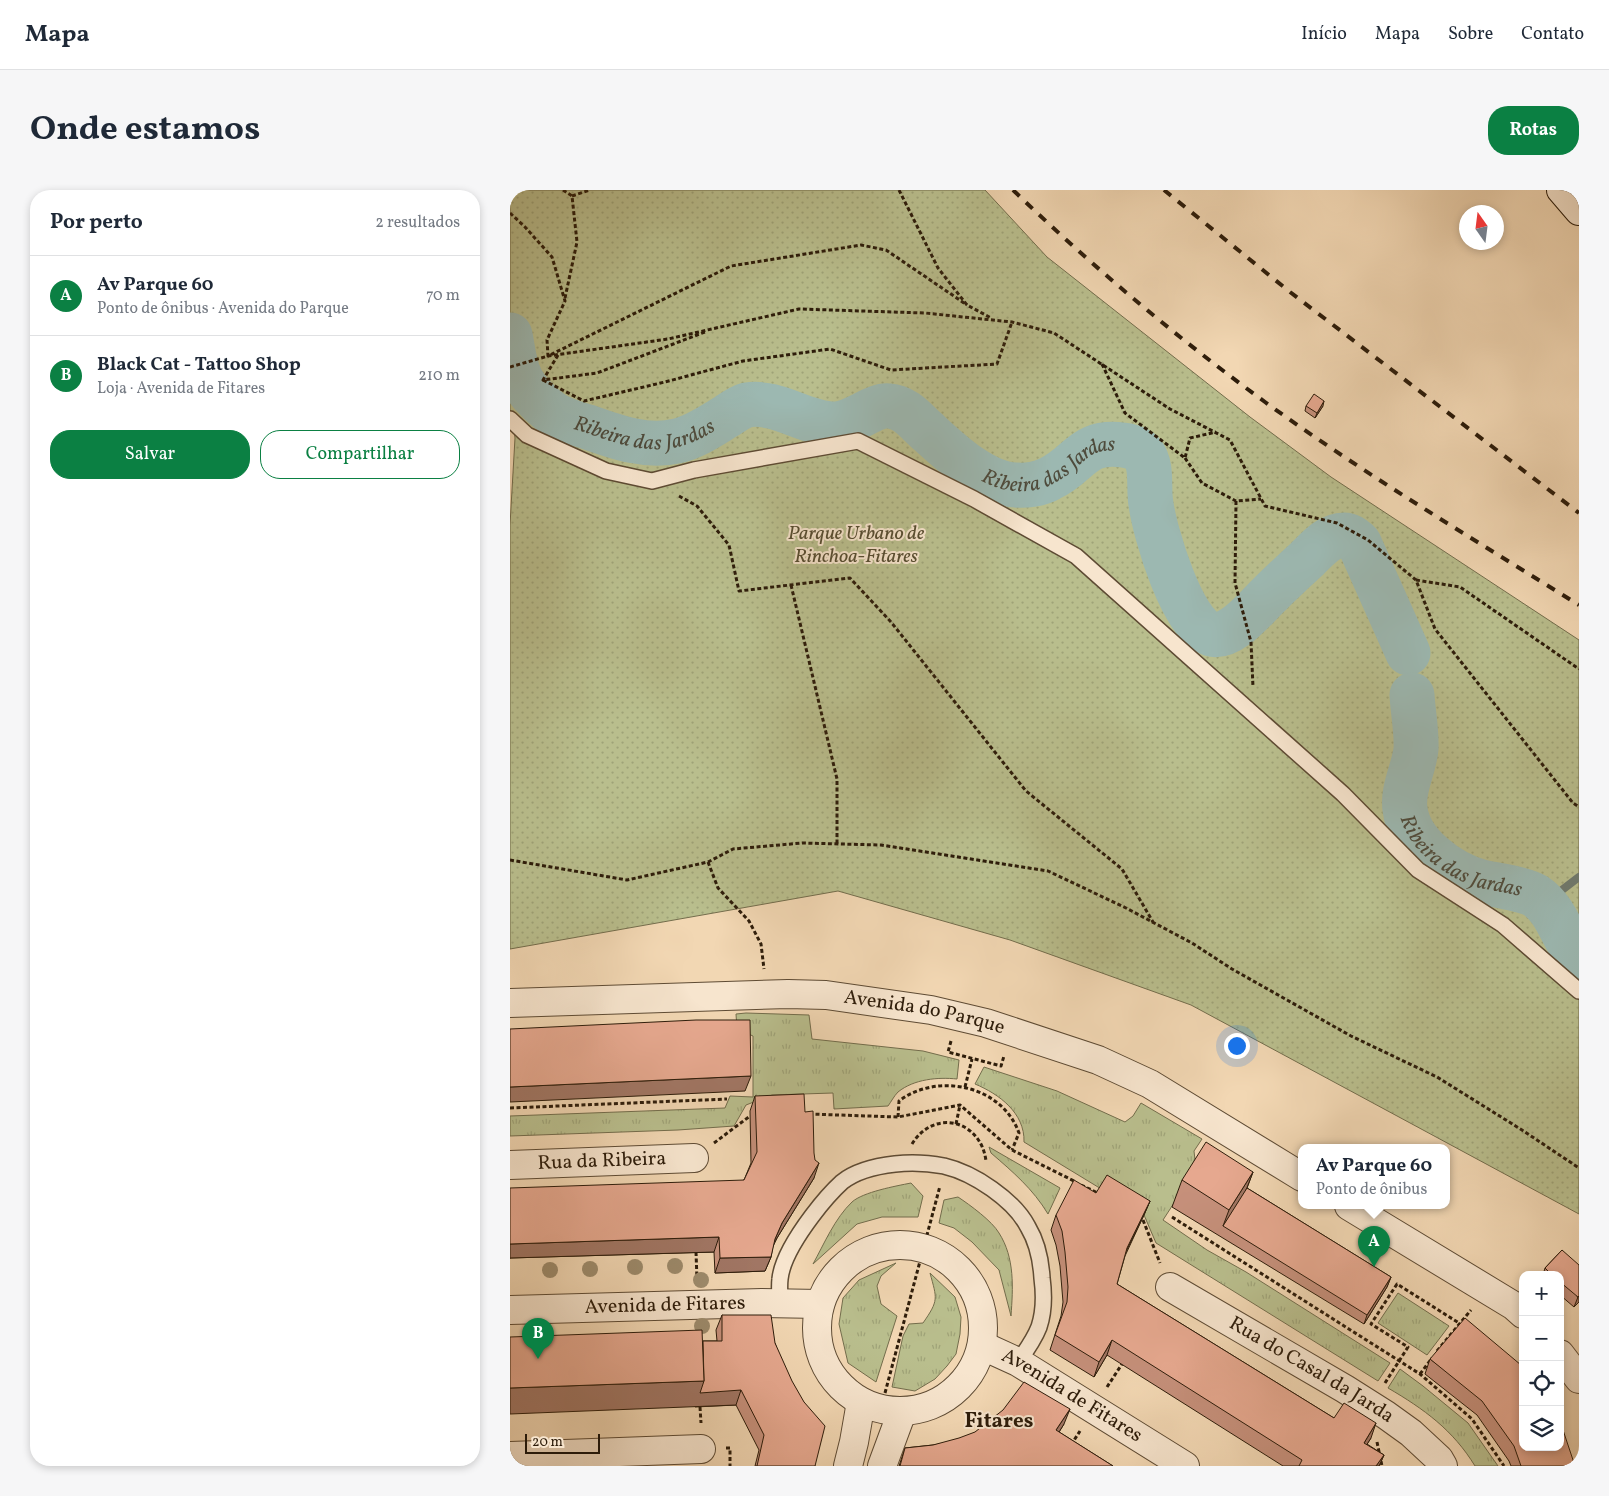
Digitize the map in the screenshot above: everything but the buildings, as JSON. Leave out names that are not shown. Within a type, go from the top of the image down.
[{"type":"street","points":[[1561,190],[1579,211]]},
{"type":"street","name":"Avenida do Parque","points":[[510,1003],[826,995],[931,1010],[986,1023],[1098,1060],[1150,1084],[1298,1175]]},
{"type":"street","name":"Rua da Ribeira","points":[[510,1165],[694,1158]]},
{"type":"street","points":[[1354,1209],[1519,1310]]},
{"type":"street","points":[[898,1245],[924,1248],[945,1258],[964,1274],[978,1296],[984,1320],[983,1346],[975,1366],[962,1385],[945,1399],[924,1408],[881,1408],[843,1389],[828,1370],[819,1349],[817,1326],[820,1304],[832,1281],[850,1262],[872,1250],[898,1245]]},
{"type":"street","name":"Rua do Casal da Jarda","points":[[1170,1287],[1386,1415],[1439,1458],[1443,1466]]},
{"type":"street","name":"Avenida de Fitares","points":[[510,1310],[780,1302],[820,1304]]},
{"type":"street","name":"Avenida de Fitares","points":[[983,1346],[1018,1362],[1185,1466]]},
{"type":"street","points":[[1564,1359],[1579,1379]]},
{"type":"street","points":[[848,1466],[854,1442],[881,1408]]},
{"type":"street","points":[[881,1408],[882,1466]]},
{"type":"street","points":[[510,1456],[702,1449]]},
{"type":"lane","points":[[510,419],[527,435],[606,471],[652,481],[694,470],[858,441],[974,499],[1076,556],[1343,794],[1418,870],[1503,925],[1579,991]]},
{"type":"lane","points":[[780,1302],[780,1278],[795,1239],[821,1204],[843,1182],[864,1170],[889,1164],[912,1162],[945,1166],[977,1179],[998,1194],[1016,1210],[1024,1221],[1036,1246],[1043,1288],[1039,1326],[1030,1346],[1018,1362]]},
{"type":"path","points":[[563,190],[572,196]]},
{"type":"path","points":[[572,196],[590,190]]},
{"type":"path","points":[[899,190],[938,268],[967,304]]},
{"type":"path","points":[[548,356],[547,340],[565,301],[577,242],[572,196]]},
{"type":"path","points":[[510,213],[552,257],[565,301]]},
{"type":"path","points":[[510,368],[548,356],[731,266],[861,245],[886,250],[967,304],[994,319]]},
{"type":"path","points":[[548,356],[668,339],[799,309],[925,313],[994,319],[1054,333],[1170,408],[1230,440],[1265,506],[1338,523],[1368,540],[1416,580],[1435,629],[1573,803],[1579,807]]},
{"type":"path","points":[[543,380],[584,401],[665,382],[743,360],[830,349],[891,370],[997,364],[1012,322]]},
{"type":"path","points":[[543,380],[597,373],[716,328]]},
{"type":"path","points":[[543,380],[558,355]]},
{"type":"path","points":[[1102,364],[1125,412],[1185,458],[1202,483],[1236,501],[1261,499]]},
{"type":"path","points":[[1185,458],[1190,438],[1216,432]]},
{"type":"path","points":[[652,481],[697,506],[728,545],[739,591],[850,578],[891,622],[1026,790],[1122,869],[1154,923]]},
{"type":"path","points":[[1236,501],[1235,583],[1250,642],[1255,715]]},
{"type":"path","points":[[1416,580],[1460,587],[1579,669]]},
{"type":"path","points":[[790,585],[837,779],[837,844]]},
{"type":"path","points":[[510,860],[627,880],[708,862],[733,849],[802,843],[881,845],[1048,870],[1192,943],[1232,969],[1351,1036],[1437,1077],[1579,1168]]},
{"type":"path","points":[[708,862],[718,888],[749,921],[761,944],[767,995]]},
{"type":"path","points":[[948,1052],[1001,1066]]},
{"type":"path","points":[[965,1087],[972,1058]]},
{"type":"path","points":[[898,1116],[898,1101],[908,1094],[935,1086],[965,1087],[991,1098],[1016,1123],[1019,1133],[1012,1150]]},
{"type":"path","points":[[510,1108],[727,1099]]},
{"type":"path","points":[[809,1114],[898,1116],[960,1105]]},
{"type":"path","points":[[960,1105],[1012,1150],[1099,1194]]},
{"type":"path","points":[[956,1124],[960,1105]]},
{"type":"path","points":[[912,1143],[920,1133],[930,1126],[943,1123],[956,1124],[968,1129],[978,1138],[984,1150],[986,1164]]},
{"type":"path","points":[[881,1408],[936,1200]]},
{"type":"path","points":[[1172,1217],[1400,1359],[1472,1419],[1504,1466]]},
{"type":"path","points":[[1385,1384],[1408,1347],[1371,1324],[1397,1284],[1459,1323]]},
{"type":"path","points":[[1420,1374],[1454,1329]]},
{"type":"path","points":[[730,1448],[730,1466]]},
{"type":"green space","name":"Parque Urbano de Rinchoa-Fitares","points":[[510,190],[985,190],[1047,257],[1250,417],[1331,477],[1579,640],[1579,1214],[1191,1005],[1010,940],[838,891],[510,949],[510,525],[515,438],[514,429],[510,425]]},
{"type":"green space","points":[[736,1014],[809,1015],[812,1039],[923,1051],[959,1060],[957,1079],[942,1078],[911,1084],[898,1092],[888,1106],[834,1109],[833,1093],[772,1095],[746,1105],[734,1126],[510,1136],[510,1116],[725,1108],[730,1096],[753,1097],[753,1036],[737,1029]]},
{"type":"green space","points":[[984,1067],[1057,1091],[1125,1122],[1133,1116],[1141,1103],[1202,1139],[1194,1151],[1196,1169],[1163,1220],[1207,1250],[1246,1272],[1390,1363],[1378,1381],[1156,1243],[1144,1215],[1024,1142],[1020,1122],[1009,1106],[993,1093],[975,1084]]},
{"type":"green space","points":[[989,1147],[1060,1188],[1048,1214],[1015,1174],[991,1153]]},
{"type":"green space","points":[[911,1183],[923,1196],[918,1217],[882,1217],[857,1224],[813,1264],[835,1223],[852,1202],[872,1192]]},
{"type":"green space","points":[[958,1197],[991,1223],[1004,1243],[1012,1273],[1011,1316],[999,1270],[972,1242],[954,1228],[939,1223],[944,1200]]},
{"type":"green space","points":[[896,1263],[881,1276],[877,1286],[881,1304],[897,1316],[876,1382],[848,1363],[839,1324],[843,1298],[859,1280]]},
{"type":"green space","points":[[930,1273],[955,1297],[961,1317],[956,1354],[935,1379],[915,1391],[892,1387],[903,1336],[909,1324],[923,1323],[934,1304],[935,1294]]},
{"type":"green space","points":[[1398,1293],[1449,1326],[1427,1355],[1378,1323]]},
{"type":"green space","points":[[1400,1369],[1468,1423],[1498,1466],[1475,1466],[1457,1442],[1437,1421],[1388,1388]]},
{"type":"waterway","name":"Ribeira das Jardas","points":[[510,335],[515,363],[521,379],[529,391],[544,406],[566,420],[631,440],[665,443],[684,439],[747,405],[770,406],[814,421],[836,424],[843,423],[877,408],[889,406],[900,409],[909,415],[956,456],[979,473],[1004,483],[1020,485],[1045,481],[1060,473],[1082,454],[1098,446],[1109,444],[1134,448],[1143,454],[1148,465],[1150,498],[1164,556],[1180,597],[1200,627],[1211,634],[1227,632],[1235,627],[1251,614],[1324,543],[1333,537],[1346,535],[1359,543],[1408,653]]},
{"type":"waterway","name":"Ribeira das Jardas","points":[[1412,695],[1416,749],[1405,794],[1405,809],[1408,822],[1414,834],[1433,855],[1456,872],[1481,882],[1517,889],[1536,896],[1550,909],[1579,958]]},
{"type":"waterway","points":[[1545,903],[1579,877]]},
{"type":"railway","points":[[1013,190],[1135,300],[1265,402],[1381,481],[1579,605]]},
{"type":"railway","points":[[1164,190],[1290,292],[1579,513]]},
{"type":"place","name":"Av Parque 60","points":[[1374,1267]]},
{"type":"place","name":"Black Cat - Tattoo Shop","points":[[538,1359]]},
{"type":"district","name":"Fitares","points":[[999,1421]]}]
